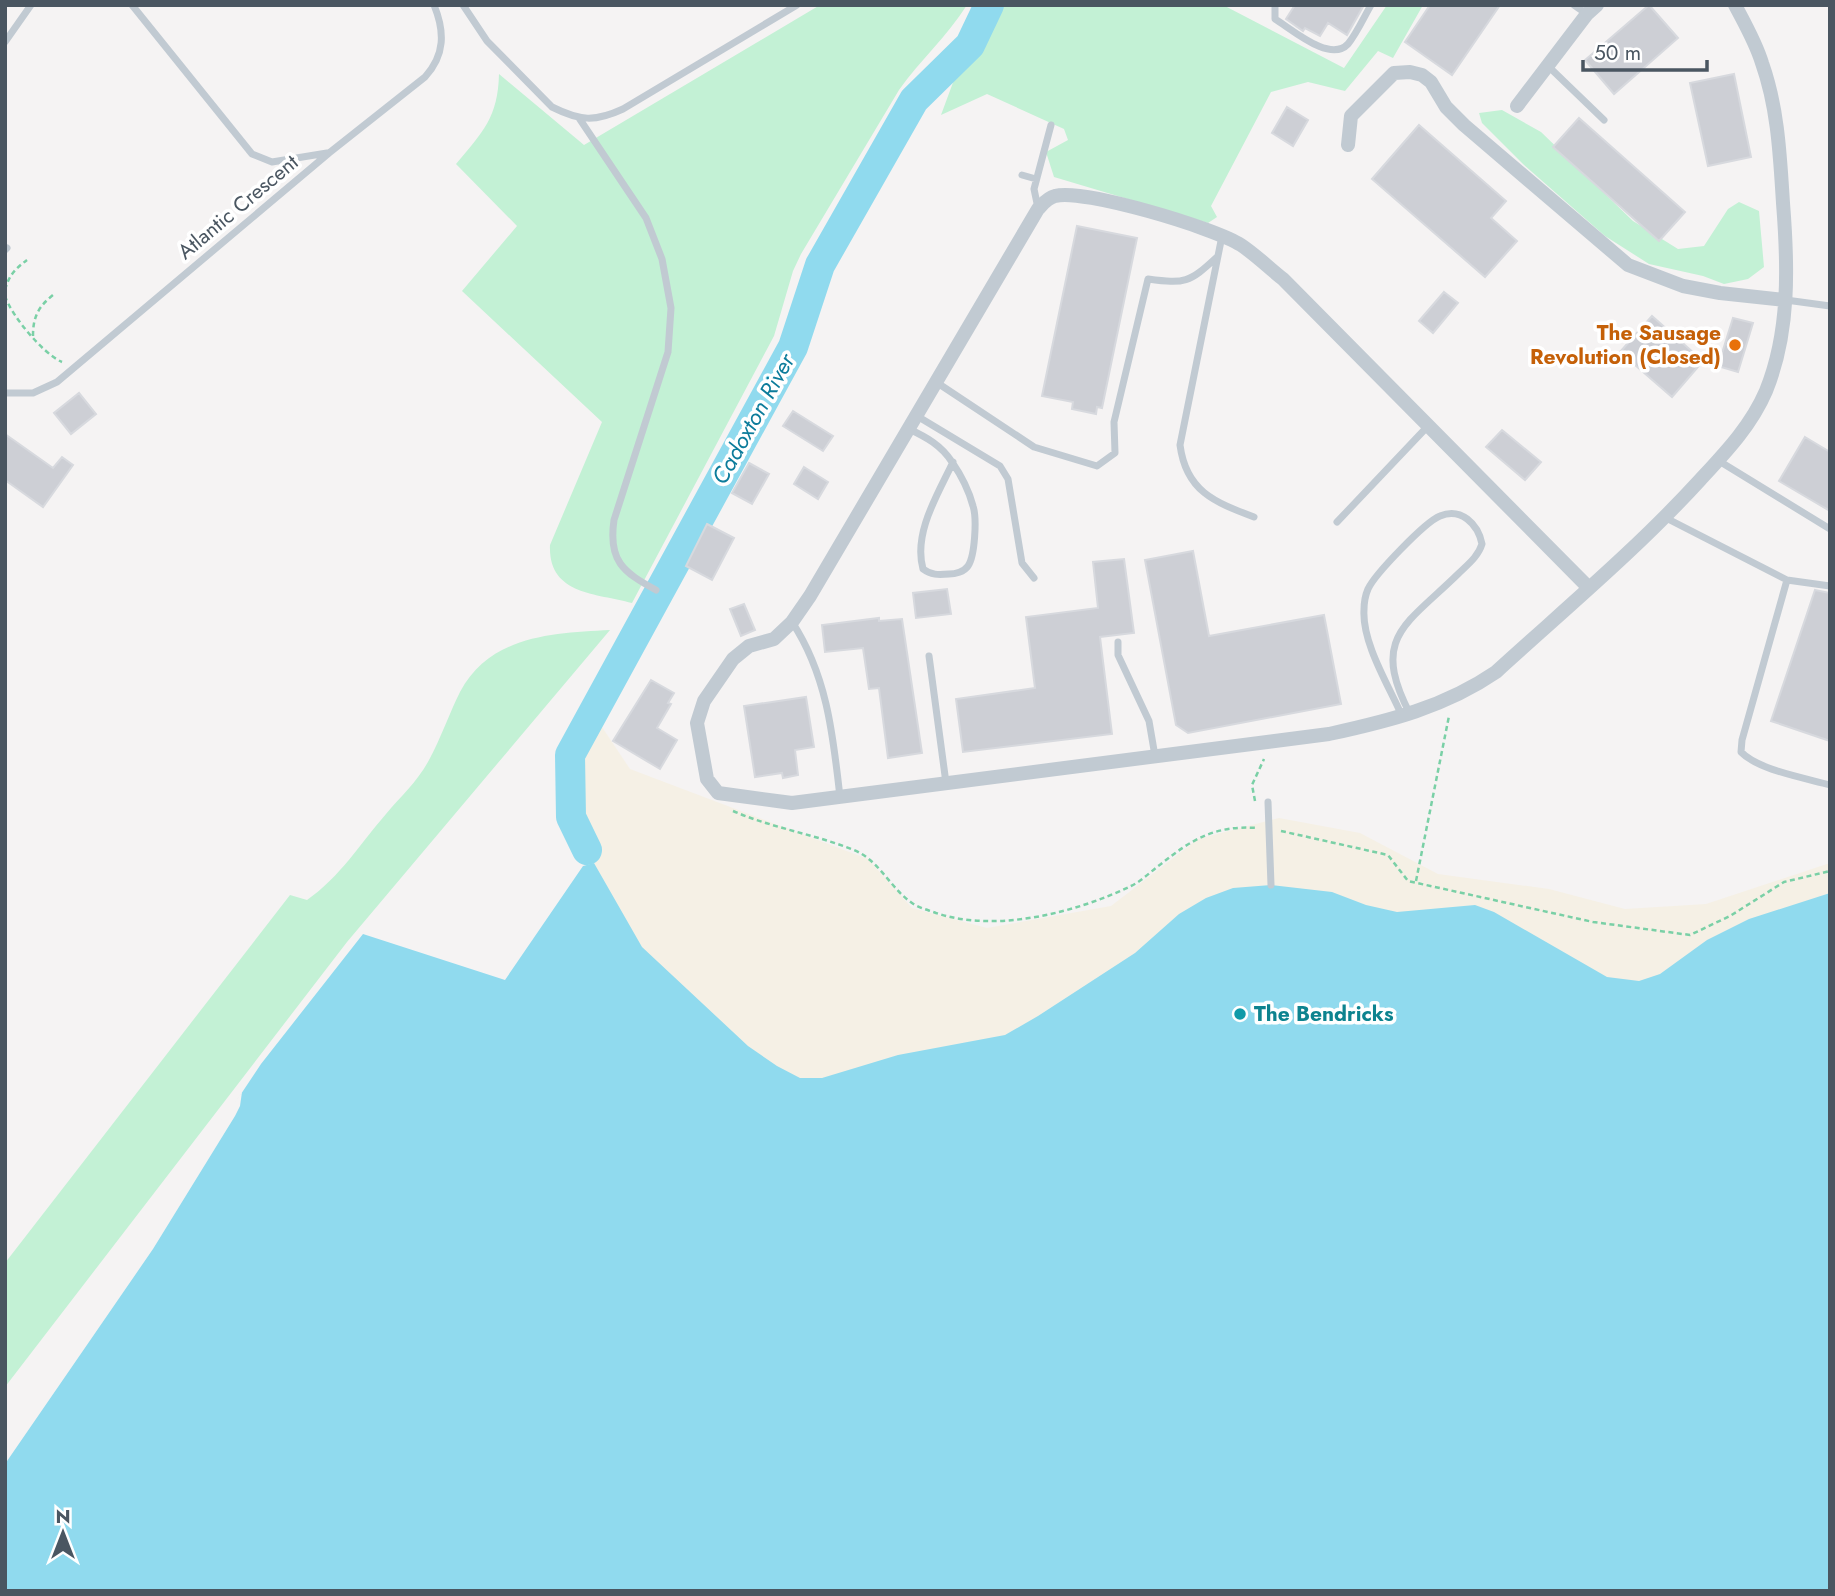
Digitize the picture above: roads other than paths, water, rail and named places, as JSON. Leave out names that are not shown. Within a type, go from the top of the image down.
[{"type":"street","points":[[1589,588],[1283,279],[1241,245],[1222,235],[1161,214],[1074,195],[1056,195],[1046,200],[1038,209],[810,596],[792,622],[774,639],[749,646],[733,659],[704,701],[697,723],[707,779],[721,794],[792,803],[1329,734],[1406,715],[1452,699],[1496,672],[1589,588],[1666,518],[1745,428],[1765,393],[1782,331],[1785,233],[1776,120],[1762,61],[1735,5]]},
{"type":"street","points":[[1517,106],[1592,10]]},
{"type":"street","points":[[1348,145],[1351,116],[1394,73],[1410,72],[1422,75],[1431,82],[1446,107],[1464,125],[1628,265],[1683,286],[1785,300]]},
{"type":"lane","points":[[5,41],[32,5]]},
{"type":"lane","points":[[132,5],[252,154],[272,162],[329,153]]},
{"type":"lane","name":"Atlantic Crescent","points":[[5,393],[21,394],[41,390],[57,382],[329,153],[425,77],[435,66],[443,40],[434,5]]},
{"type":"lane","points":[[463,5],[487,41],[552,107],[579,118],[593,119],[623,109],[797,5]]},
{"type":"lane","points":[[1275,5],[1275,19],[1332,51],[1340,50],[1348,44],[1371,5]]},
{"type":"lane","points":[[1574,5],[1592,10]]},
{"type":"lane","points":[[1548,66],[1604,120]]},
{"type":"lane","points":[[579,118],[646,218],[662,259],[671,308],[668,352],[614,520],[611,538],[616,559],[631,576],[656,590]]},
{"type":"lane","points":[[1038,209],[1034,189],[1051,125]]},
{"type":"lane","points":[[1021,175],[1036,179]]},
{"type":"lane","points":[[1222,235],[1180,444],[1182,462],[1193,484],[1220,505],[1254,517]]},
{"type":"lane","points":[[936,382],[1034,447],[1097,466],[1115,453],[1114,422],[1148,279],[1177,283],[1196,276],[1217,257]]},
{"type":"lane","points":[[1785,300],[1830,306]]},
{"type":"lane","points":[[913,422],[953,462],[974,508],[972,556],[967,567],[956,573],[930,574],[923,569],[920,548],[937,493],[953,462]]},
{"type":"lane","points":[[913,422],[1000,466],[1008,479],[1022,563],[1034,578]]},
{"type":"lane","points":[[1337,522],[1428,426]]},
{"type":"lane","points":[[1718,460],[1830,528]]},
{"type":"lane","points":[[1456,514],[1469,519],[1478,530],[1482,544],[1475,557],[1396,640],[1392,654],[1393,671],[1406,715],[1368,638],[1363,618],[1365,598],[1368,589],[1384,567],[1434,519],[1456,514]]},
{"type":"lane","points":[[1666,518],[1787,580],[1830,586]]},
{"type":"lane","points":[[1787,580],[1742,740],[1741,752],[1748,759],[1760,764],[1830,785]]},
{"type":"lane","points":[[792,622],[810,653],[824,692],[831,720],[840,797]]},
{"type":"lane","points":[[1118,642],[1118,655],[1149,721],[1155,756]]},
{"type":"lane","points":[[929,656],[946,783]]},
{"type":"lane","points":[[1268,802],[1271,885]]},
{"type":"water","points":[[594,863],[642,947],[748,1046],[800,1078],[822,1078],[898,1055],[1005,1035],[1135,953],[1179,914],[1206,898],[1233,888],[1271,885],[1332,892],[1366,905],[1397,912],[1475,905],[1494,912],[1607,977],[1639,981],[1660,974],[1707,940],[1749,919],[1830,893],[1830,1591],[5,1591],[5,1411],[173,1196],[261,1064],[363,934],[505,980],[583,866]]},
{"type":"waterway","name":"Cadoxton River","points":[[587,850],[571,817],[570,755],[793,347],[820,265],[914,100],[970,45],[989,5]]},
{"type":"place","name":"The Sausage Revolution (Closed)","points":[[1735,345]]},
{"type":"place","name":"The Bendricks","points":[[1240,1014]]}]
